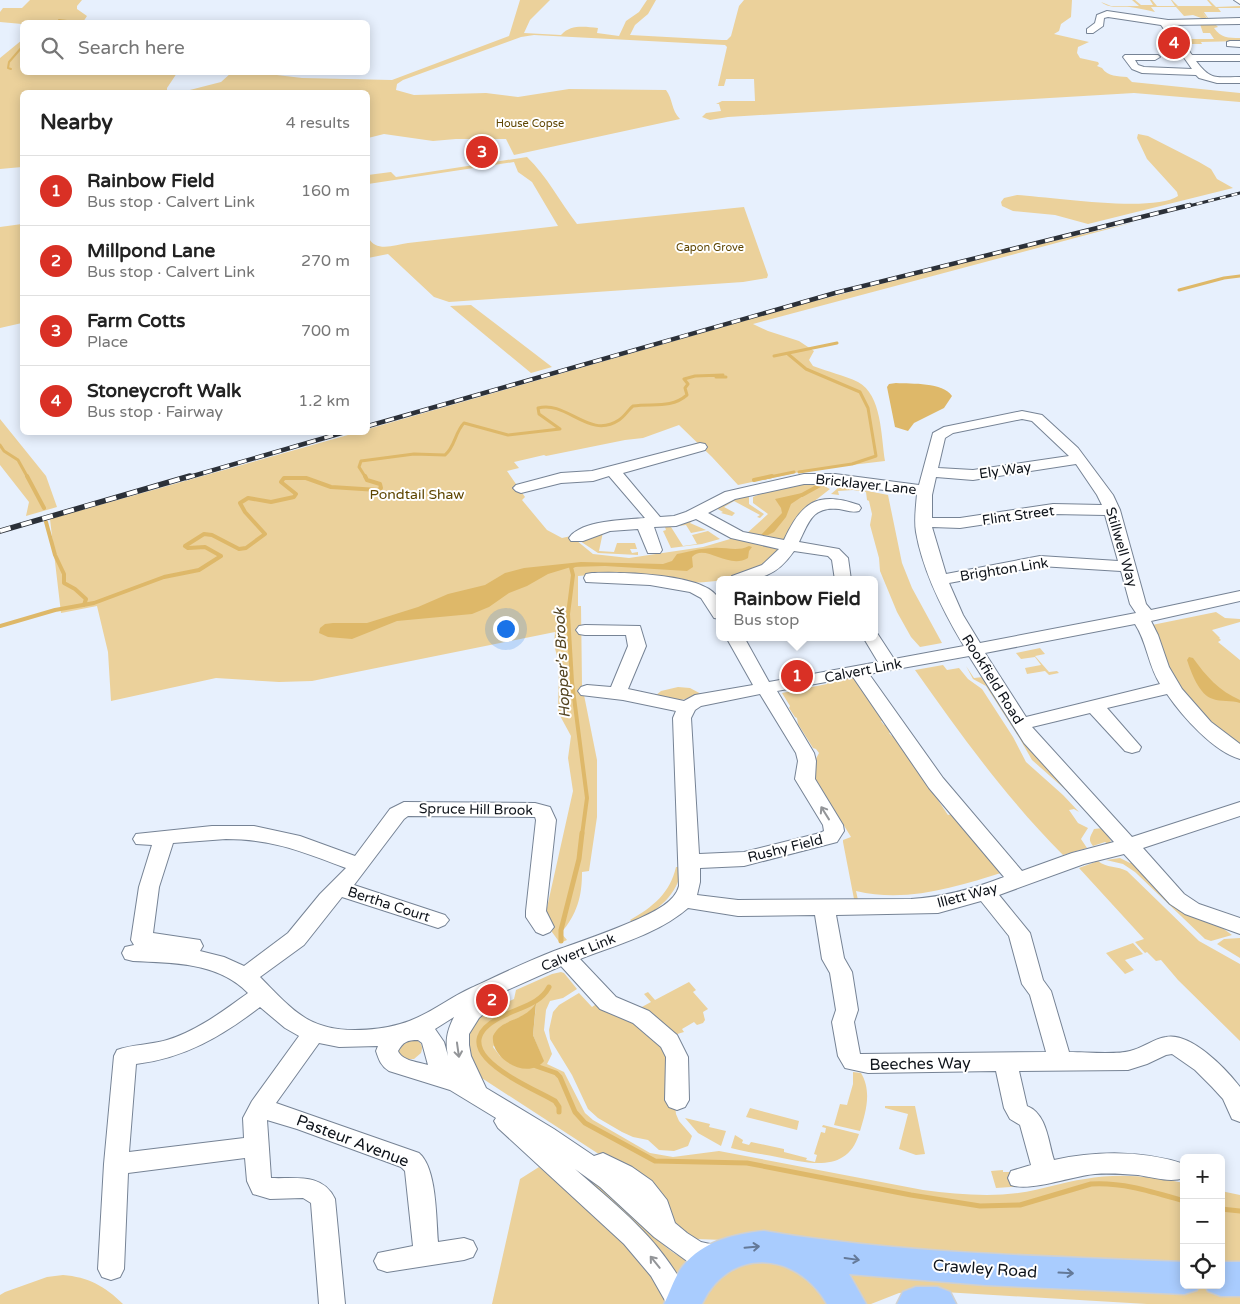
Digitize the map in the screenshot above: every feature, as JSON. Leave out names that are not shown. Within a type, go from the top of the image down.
[{"type":"highway","points":[[681,1304],[688,1287],[701,1269],[719,1256],[740,1248],[763,1246],[786,1250],[810,1261],[829,1277],[846,1304]]},
{"type":"highway","name":"Crawley Road","points":[[786,1250],[866,1261],[1180,1278]]},
{"type":"highway","points":[[1225,1279],[1240,1279]]},
{"type":"highway","points":[[916,1304],[937,1304]]},
{"type":"street","points":[[1090,31],[1100,24],[1100,16],[1107,14],[1167,22],[1240,21]]},
{"type":"street","points":[[1167,22],[1165,25],[1198,72],[1209,79],[1240,80]]},
{"type":"street","points":[[1155,57],[1124,57],[1135,67],[1142,70],[1198,72]]},
{"type":"street","points":[[1188,58],[1240,58]]},
{"type":"street","name":"Rookfield Road","points":[[1030,415],[1019,415],[942,433],[935,440],[930,472],[924,490],[924,535],[954,615],[1020,724],[1042,752],[1128,846],[1181,903],[1240,926]]},
{"type":"street","name":"Stillwell Way","points":[[1030,415],[1046,425],[1080,459],[1106,495],[1157,661],[1170,687],[1214,734],[1240,753]]},
{"type":"street","points":[[521,488],[561,478],[590,476],[613,471],[700,447]]},
{"type":"street","name":"Ely Way","points":[[930,472],[973,475],[1080,459]]},
{"type":"street","points":[[613,471],[650,513],[654,550]]},
{"type":"street","name":"Bricklayer Lane","points":[[577,538],[604,527],[676,521],[730,495],[804,479],[835,479],[883,487],[924,490]]},
{"type":"street","points":[[749,576],[773,564],[782,556],[806,513],[813,507],[820,504],[830,504],[853,508]]},
{"type":"street","name":"Flint Street","points":[[923,522],[960,524],[1053,509],[1112,510]]},
{"type":"street","points":[[696,513],[737,535],[761,541],[823,549],[836,553],[840,558],[843,576]]},
{"type":"street","name":"Brighton Link","points":[[940,580],[1040,561],[1129,567]]},
{"type":"street","points":[[592,578],[630,578],[694,588],[707,594],[716,608]]},
{"type":"street","name":"Calvert Link","points":[[687,707],[701,700],[1143,618],[1240,596]]},
{"type":"street","points":[[585,630],[633,622],[637,646],[618,693]]},
{"type":"street","points":[[737,641],[765,688]]},
{"type":"street","points":[[874,641],[889,665]]},
{"type":"street","points":[[858,671],[936,783],[1018,880]]},
{"type":"street","points":[[1020,724],[1170,687]]},
{"type":"street","name":"Rushy Field","points":[[690,861],[751,858],[825,839],[832,835],[834,831],[833,825],[805,779],[807,762],[805,753],[765,688]]},
{"type":"street","points":[[587,691],[618,693],[687,707],[682,718],[690,861],[689,887],[682,900]]},
{"type":"street","points":[[1095,707],[1132,747]]},
{"type":"street","name":"Spruce Hill Brook","points":[[245,977],[296,939],[327,900],[360,864],[397,814],[404,809],[541,811],[546,815],[536,911],[543,927]]},
{"type":"street","name":"Illett Way","points":[[682,900],[730,908],[933,905],[985,892],[1080,858],[1128,846],[1240,810]]},
{"type":"street","points":[[144,839],[210,833],[256,832],[360,864]]},
{"type":"street","points":[[165,837],[155,862],[142,916],[142,940],[176,948],[226,967],[245,977],[284,1016],[314,1032],[338,1039],[475,1094],[546,1136],[609,1180],[678,1241],[696,1252],[719,1256]]},
{"type":"street","name":"Bertha Court","points":[[339,888],[438,920]]},
{"type":"street","points":[[985,892],[1019,934],[1033,984],[1040,991],[1060,1061]]},
{"type":"street","name":"Calvert Link","points":[[406,1032],[421,1026],[475,995],[631,930],[674,907],[682,900]]},
{"type":"street","name":"Beeches Way","points":[[824,908],[833,959],[841,972],[846,1010],[843,1022],[848,1056],[852,1062],[863,1064],[1133,1060],[1164,1046],[1178,1046],[1193,1055],[1228,1090],[1240,1112]]},
{"type":"street","points":[[134,953],[176,948]]},
{"type":"street","points":[[565,956],[608,1003],[641,1017],[669,1041],[677,1057],[677,1100]]},
{"type":"street","points":[[475,1094],[458,1056],[457,1042],[459,1030],[464,1019],[474,1008],[513,979]]},
{"type":"street","points":[[111,1269],[116,1164],[125,1056],[167,1049],[185,1042],[212,1029],[262,994]]},
{"type":"street","name":"Calvert Link","points":[[434,1050],[446,1024],[460,1004]]},
{"type":"street","points":[[338,1039],[370,1040],[418,1031],[427,1035],[433,1041],[440,1066],[475,1094],[632,1236],[668,1279],[681,1304]]},
{"type":"street","points":[[314,1032],[260,1108],[255,1118],[259,1181],[262,1187],[268,1189],[307,1189],[319,1194],[323,1199],[332,1304]]},
{"type":"street","points":[[406,1032],[394,1037],[388,1045],[388,1055],[401,1065],[425,1062],[434,1050]]},
{"type":"street","points":[[1005,1062],[1016,1108],[1018,1112],[1028,1116],[1031,1120],[1045,1173]]},
{"type":"street","name":"Pasteur Avenue","points":[[260,1108],[301,1120],[406,1158],[414,1163],[418,1172],[427,1255]]},
{"type":"street","points":[[116,1164],[257,1146]]},
{"type":"street","points":[[1020,1178],[1070,1167],[1119,1163],[1144,1165],[1175,1171]]},
{"type":"street","points":[[387,1261],[464,1249]]},
{"type":"green space","points":[[30,0],[82,0],[77,9],[87,16],[84,20],[20,20],[20,24],[0,22],[0,12],[3,8],[22,8]]},
{"type":"green space","name":"House Copse","points":[[520,0],[550,0],[530,20],[524,33],[561,35],[569,29],[583,27],[598,28],[597,33],[619,36],[626,21],[639,12],[647,0],[656,0],[648,14],[635,25],[630,35],[727,40],[731,36],[739,6],[744,0],[1072,0],[1071,17],[1061,24],[1059,31],[1054,34],[1089,42],[1078,47],[1077,53],[1080,58],[1098,62],[1097,66],[1107,73],[1113,76],[1127,77],[1132,82],[1240,93],[1240,102],[1134,93],[728,117],[710,120],[702,117],[706,113],[721,111],[719,104],[716,104],[722,101],[755,101],[754,79],[726,79],[724,86],[718,86],[727,47],[725,45],[534,35],[521,37],[403,80],[397,84],[396,90],[414,95],[486,93],[518,97],[569,89],[666,90],[680,119],[514,155],[506,139],[433,141],[384,134],[370,138],[370,90],[190,90],[221,82],[229,75],[392,80],[509,36]]},
{"type":"green space","points":[[1132,0],[1141,5],[1153,5],[1150,0],[1152,0],[1157,6],[1175,6],[1172,0],[1178,6],[1212,6],[1207,0],[1209,0],[1216,7],[1240,6],[1240,8],[1218,8],[1221,12],[1204,12],[1210,21],[1202,12],[1209,21],[1193,15],[1184,16],[1176,7],[1151,7],[1155,12],[1130,7],[1111,6],[1139,6]]},
{"type":"green space","points":[[1214,23],[1218,27],[1214,28],[1219,34],[1240,38],[1240,41],[1183,44],[1181,39],[1214,39],[1210,33],[1203,33],[1200,24]]},
{"type":"green space","points":[[20,42],[20,75],[176,75],[167,90],[20,90],[20,167],[0,169],[0,58]]},
{"type":"green space","points":[[1138,134],[1148,136],[1199,162],[1211,169],[1217,179],[1233,188],[1088,224],[1055,215],[1013,211],[1002,206],[1001,202],[1004,198],[1017,195],[1125,204],[1165,201],[1178,196],[1177,192],[1147,159],[1137,138]]},
{"type":"green space","name":"Capon Grove","points":[[527,157],[547,181],[577,224],[744,207],[768,275],[767,278],[743,282],[449,302],[434,297],[388,254],[370,258],[370,240],[376,245],[386,247],[558,226],[532,182],[518,172],[514,162],[370,184],[370,175],[391,172],[396,177]]},
{"type":"green space","name":"Pondtail Shaw","points":[[1135,222],[753,324],[799,341],[814,351],[809,360],[813,366],[858,382],[866,388],[872,396],[879,417],[885,461],[809,470],[738,485],[679,425],[643,438],[514,462],[519,468],[507,471],[525,497],[522,500],[547,530],[562,538],[571,536],[593,554],[629,558],[703,547],[737,537],[782,548],[766,564],[745,575],[716,576],[716,580],[665,582],[590,575],[578,576],[578,606],[581,606],[582,685],[597,760],[597,817],[589,871],[582,872],[578,905],[561,933],[567,940],[560,943],[544,921],[573,791],[568,758],[571,736],[558,712],[559,663],[554,645],[555,632],[312,681],[279,682],[216,678],[111,701],[108,652],[97,606],[61,613],[50,519],[348,435],[370,435],[370,428],[807,303],[981,258]]},
{"type":"green space","points":[[20,224],[20,323],[0,328],[0,227]]},
{"type":"green space","points":[[471,305],[552,367],[531,373],[450,306]]},
{"type":"green space","points":[[0,419],[46,476],[57,507],[26,516],[29,502],[0,465]]},
{"type":"green space","points":[[810,483],[820,484],[830,489],[803,510],[785,540],[746,534],[768,514],[753,503],[753,497]]},
{"type":"green space","points":[[838,488],[853,488],[888,495],[902,563],[912,588],[942,643],[920,647],[911,637],[897,612],[880,571],[879,558],[870,525],[872,514],[866,492],[853,490],[838,491],[839,495],[831,494]]},
{"type":"green space","points":[[746,496],[749,497],[749,504],[764,514],[760,518],[757,517],[760,515],[734,501],[724,507],[735,513],[732,516],[721,513],[723,512],[716,508],[730,501]]},
{"type":"green space","points":[[692,521],[690,523],[706,530],[691,533],[686,525],[671,527],[683,546],[697,544],[692,535],[708,531],[720,539],[702,544],[671,548],[663,531],[666,530],[665,527]]},
{"type":"green space","points":[[603,532],[599,551],[614,552],[617,543],[635,543],[637,549],[630,549],[632,553],[638,552],[638,555],[598,553],[580,541]]},
{"type":"green space","points":[[1216,612],[1225,618],[1240,619],[1240,622],[1212,630],[1221,640],[1218,642],[1240,660],[1240,749],[1230,742],[1173,683],[1152,625]]},
{"type":"green space","points":[[1040,648],[1045,654],[1035,656],[1049,672],[1057,671],[1059,673],[1049,675],[1045,671],[1027,674],[1025,668],[1041,665],[1035,657],[1021,659],[1016,653]]},
{"type":"green space","points":[[943,665],[947,670],[959,668],[968,679],[982,689],[1013,737],[1026,762],[1079,812],[1074,809],[1069,810],[1078,823],[1088,828],[1081,839],[1087,848],[1063,855],[1042,834],[985,766],[915,670]]},
{"type":"green space","points":[[966,666],[974,678],[983,677],[1014,726],[1097,822],[1067,791],[1032,760],[986,686],[973,679]]},
{"type":"green space","points":[[844,676],[859,678],[884,720],[881,721],[884,725],[887,724],[892,732],[889,733],[895,736],[948,815],[956,813],[1004,872],[931,892],[894,895],[856,891],[858,900],[854,899],[843,842],[843,840],[851,837],[816,780],[811,780],[810,770],[819,753],[813,748],[798,724],[797,718],[789,708],[790,706],[782,693],[827,684],[829,680]]},
{"type":"green space","points":[[678,687],[690,688],[703,695],[681,700],[655,696],[661,691]]},
{"type":"green space","points":[[1103,828],[1111,841],[1108,844],[1105,842],[1093,846],[1090,839],[1094,829]]},
{"type":"green space","points":[[1120,858],[1130,863],[1133,862],[1232,935],[1211,941],[1205,939],[1135,872],[1123,864],[1106,860]]},
{"type":"green space","points":[[1098,861],[1127,871],[1199,941],[1240,964],[1240,1041],[1178,980],[1161,960],[1156,961],[1135,942],[1144,939],[1079,868]]},
{"type":"green space","points":[[676,867],[682,867],[680,877],[671,894],[651,913],[634,924],[630,920],[646,910],[665,892]]},
{"type":"green space","points":[[1240,938],[1240,958],[1217,944],[1224,939]]},
{"type":"green space","points":[[1133,943],[1143,954],[1125,960],[1134,970],[1125,974],[1106,953]]},
{"type":"green space","points":[[564,973],[577,989],[563,998],[550,1001],[546,1010],[544,1030],[552,1054],[547,1064],[564,1072],[585,1113],[593,1120],[650,1153],[673,1157],[719,1151],[947,1193],[995,1195],[1018,1193],[1077,1180],[1110,1176],[1147,1177],[1180,1182],[1180,1269],[696,1239],[675,1227],[654,1190],[474,1073],[462,1044],[484,1006],[493,1009],[514,999],[516,990],[552,974]],"holes":[[[536,1005],[533,1035],[543,1060],[531,1068],[500,1056],[493,1047],[505,1024],[527,1014]]]},
{"type":"green space","points":[[689,982],[696,990],[693,992],[708,1009],[703,1012],[705,1020],[703,1023],[697,1025],[694,1022],[682,1029],[684,1032],[674,1035],[640,1008],[651,1002],[644,994],[648,992],[655,1000]]},
{"type":"green space","points":[[579,993],[592,1007],[598,1003],[631,1017],[668,1048],[676,1114],[679,1121],[692,1136],[688,1146],[674,1151],[659,1150],[648,1140],[633,1137],[622,1132],[598,1118],[588,1109],[572,1075],[550,1039],[549,1030],[553,1012],[559,1005]]},
{"type":"green space","points":[[413,1039],[421,1044],[421,1053],[414,1059],[401,1059],[395,1047]]},
{"type":"green space","points":[[853,1072],[861,1073],[867,1094],[866,1109],[860,1131],[834,1125],[840,1104],[847,1105],[853,1084]]},
{"type":"green space","points":[[885,1106],[915,1106],[925,1154],[916,1155],[899,1149],[908,1114],[885,1108]]},
{"type":"green space","points":[[750,1108],[799,1121],[797,1130],[746,1117]]},
{"type":"green space","points":[[685,1118],[710,1124],[709,1127],[726,1131],[721,1146],[698,1133]]},
{"type":"green space","points":[[823,1125],[859,1134],[853,1147],[845,1155],[825,1163],[801,1162],[731,1148],[735,1135],[743,1140],[742,1143],[749,1145],[751,1142],[784,1149],[784,1152],[815,1162],[817,1155],[814,1154],[821,1132],[825,1133],[826,1128],[822,1127]]},
{"type":"green space","points":[[539,1167],[611,1229],[628,1247],[657,1284],[666,1304],[492,1304],[520,1179]]},
{"type":"green space","points":[[1003,1170],[1003,1172],[1010,1172],[1011,1175],[1025,1186],[996,1188],[991,1171]]},
{"type":"green space","points":[[587,1175],[669,1249],[691,1261],[678,1278],[581,1179]]},
{"type":"green space","points":[[1225,1192],[1240,1195],[1240,1271],[1225,1270]]},
{"type":"green space","points":[[764,1260],[785,1264],[805,1274],[831,1304],[699,1304],[706,1288],[741,1263]]},
{"type":"green space","points":[[846,1272],[1180,1286],[1180,1289],[1240,1288],[1240,1304],[1147,1304],[927,1291],[899,1293],[871,1304],[864,1304]]},
{"type":"green space","points":[[63,1275],[88,1280],[103,1287],[123,1304],[0,1304],[0,1295],[5,1292],[47,1277]]},
{"type":"shaded area","points":[[889,384],[935,386],[948,391],[952,396],[944,408],[914,423],[908,431],[895,427],[887,387]]},
{"type":"shaded area","points":[[802,493],[806,494],[791,504],[786,517],[774,532],[768,535],[761,535],[782,513],[775,499]]},
{"type":"shaded area","points":[[752,547],[748,558],[740,561],[733,561],[710,554],[697,554],[692,557],[693,567],[687,571],[605,566],[571,567],[548,574],[527,586],[509,593],[489,607],[472,614],[397,621],[352,639],[328,637],[319,633],[320,628],[325,624],[367,623],[418,607],[448,594],[485,585],[505,573],[524,568],[581,562],[663,564],[672,561],[677,554],[695,550],[713,548],[740,549]]},
{"type":"shaded area","points":[[1189,657],[1193,658],[1214,682],[1240,700],[1240,703],[1208,697],[1196,682],[1187,660]]},
{"type":"shaded area","points":[[536,1003],[533,1035],[544,1061],[537,1067],[529,1069],[520,1068],[511,1065],[497,1052],[493,1036],[507,1022],[525,1014]]},
{"type":"waterway","points":[[11,69],[8,68],[9,62],[20,49]]},
{"type":"waterway","points":[[1179,290],[1224,278],[1240,276]]},
{"type":"waterway","points":[[774,356],[837,343]]},
{"type":"waterway","name":"Hopper's Brook","points":[[788,354],[806,369],[860,392],[868,408],[876,456],[852,464],[799,472]]},
{"type":"waterway","points":[[366,478],[359,467],[361,461],[414,454],[445,455],[451,448],[464,423],[508,435],[560,429],[539,414],[538,408],[549,407],[559,409],[588,423],[608,425],[619,420],[633,406],[668,404],[681,399],[687,395],[685,388],[688,384],[684,379],[695,376],[723,375]]},
{"type":"waterway","points":[[716,377],[726,377]]},
{"type":"waterway","points":[[0,445],[4,451],[18,460],[28,478]]},
{"type":"waterway","name":"Hopper's Brook","points":[[765,478],[794,472]]},
{"type":"waterway","points":[[27,476],[44,508]]},
{"type":"waterway","name":"Hopper's Brook","points":[[754,480],[772,476]]},
{"type":"waterway","points":[[84,605],[94,603],[164,577],[199,570],[221,556],[205,547],[188,548],[185,546],[204,534],[212,535],[239,549],[246,548],[265,534],[245,512],[240,503],[248,498],[271,502],[294,497],[296,494],[281,482],[284,478],[306,478],[331,487],[378,490],[381,488],[380,484],[366,478]]},
{"type":"waterway","name":"Hopper's Brook","points":[[802,495],[822,484]]},
{"type":"waterway","points":[[46,522],[55,555],[64,574],[64,583],[75,589],[86,599],[84,605]]},
{"type":"waterway","name":"Hopper's Brook","points":[[575,565],[571,567],[573,575],[568,614],[572,682],[587,798],[582,835]]},
{"type":"waterway","points":[[0,626],[55,610],[84,605]]},
{"type":"waterway","name":"Hopper's Brook","points":[[561,941],[561,930],[579,859],[582,833]]},
{"type":"waterway","points":[[549,987],[535,1001],[505,1015],[486,1028],[479,1040],[482,1052],[493,1064],[508,1075],[555,1101],[559,1107],[559,1112]]},
{"type":"waterway","points":[[536,1066],[556,1073],[560,1077],[575,1112],[585,1123],[655,1161],[747,1163],[911,1195],[980,1206],[1020,1205],[1091,1184],[1126,1186],[1180,1200]]},
{"type":"waterway","points":[[1225,1209],[1240,1211]]},
{"type":"railway","points":[[1185,207],[1240,193]]},
{"type":"railway","points":[[370,425],[835,293],[1190,205]]},
{"type":"railway","points":[[186,478],[335,435]]},
{"type":"railway","points":[[0,531],[190,476]]},
{"type":"place","name":"Stoneycroft Walk","points":[[1174,43]]},
{"type":"place","name":"Farm Cotts","points":[[482,152]]},
{"type":"place","name":"Rainbow Field","points":[[797,676]]},
{"type":"place","name":"Millpond Lane","points":[[492,1000]]}]
